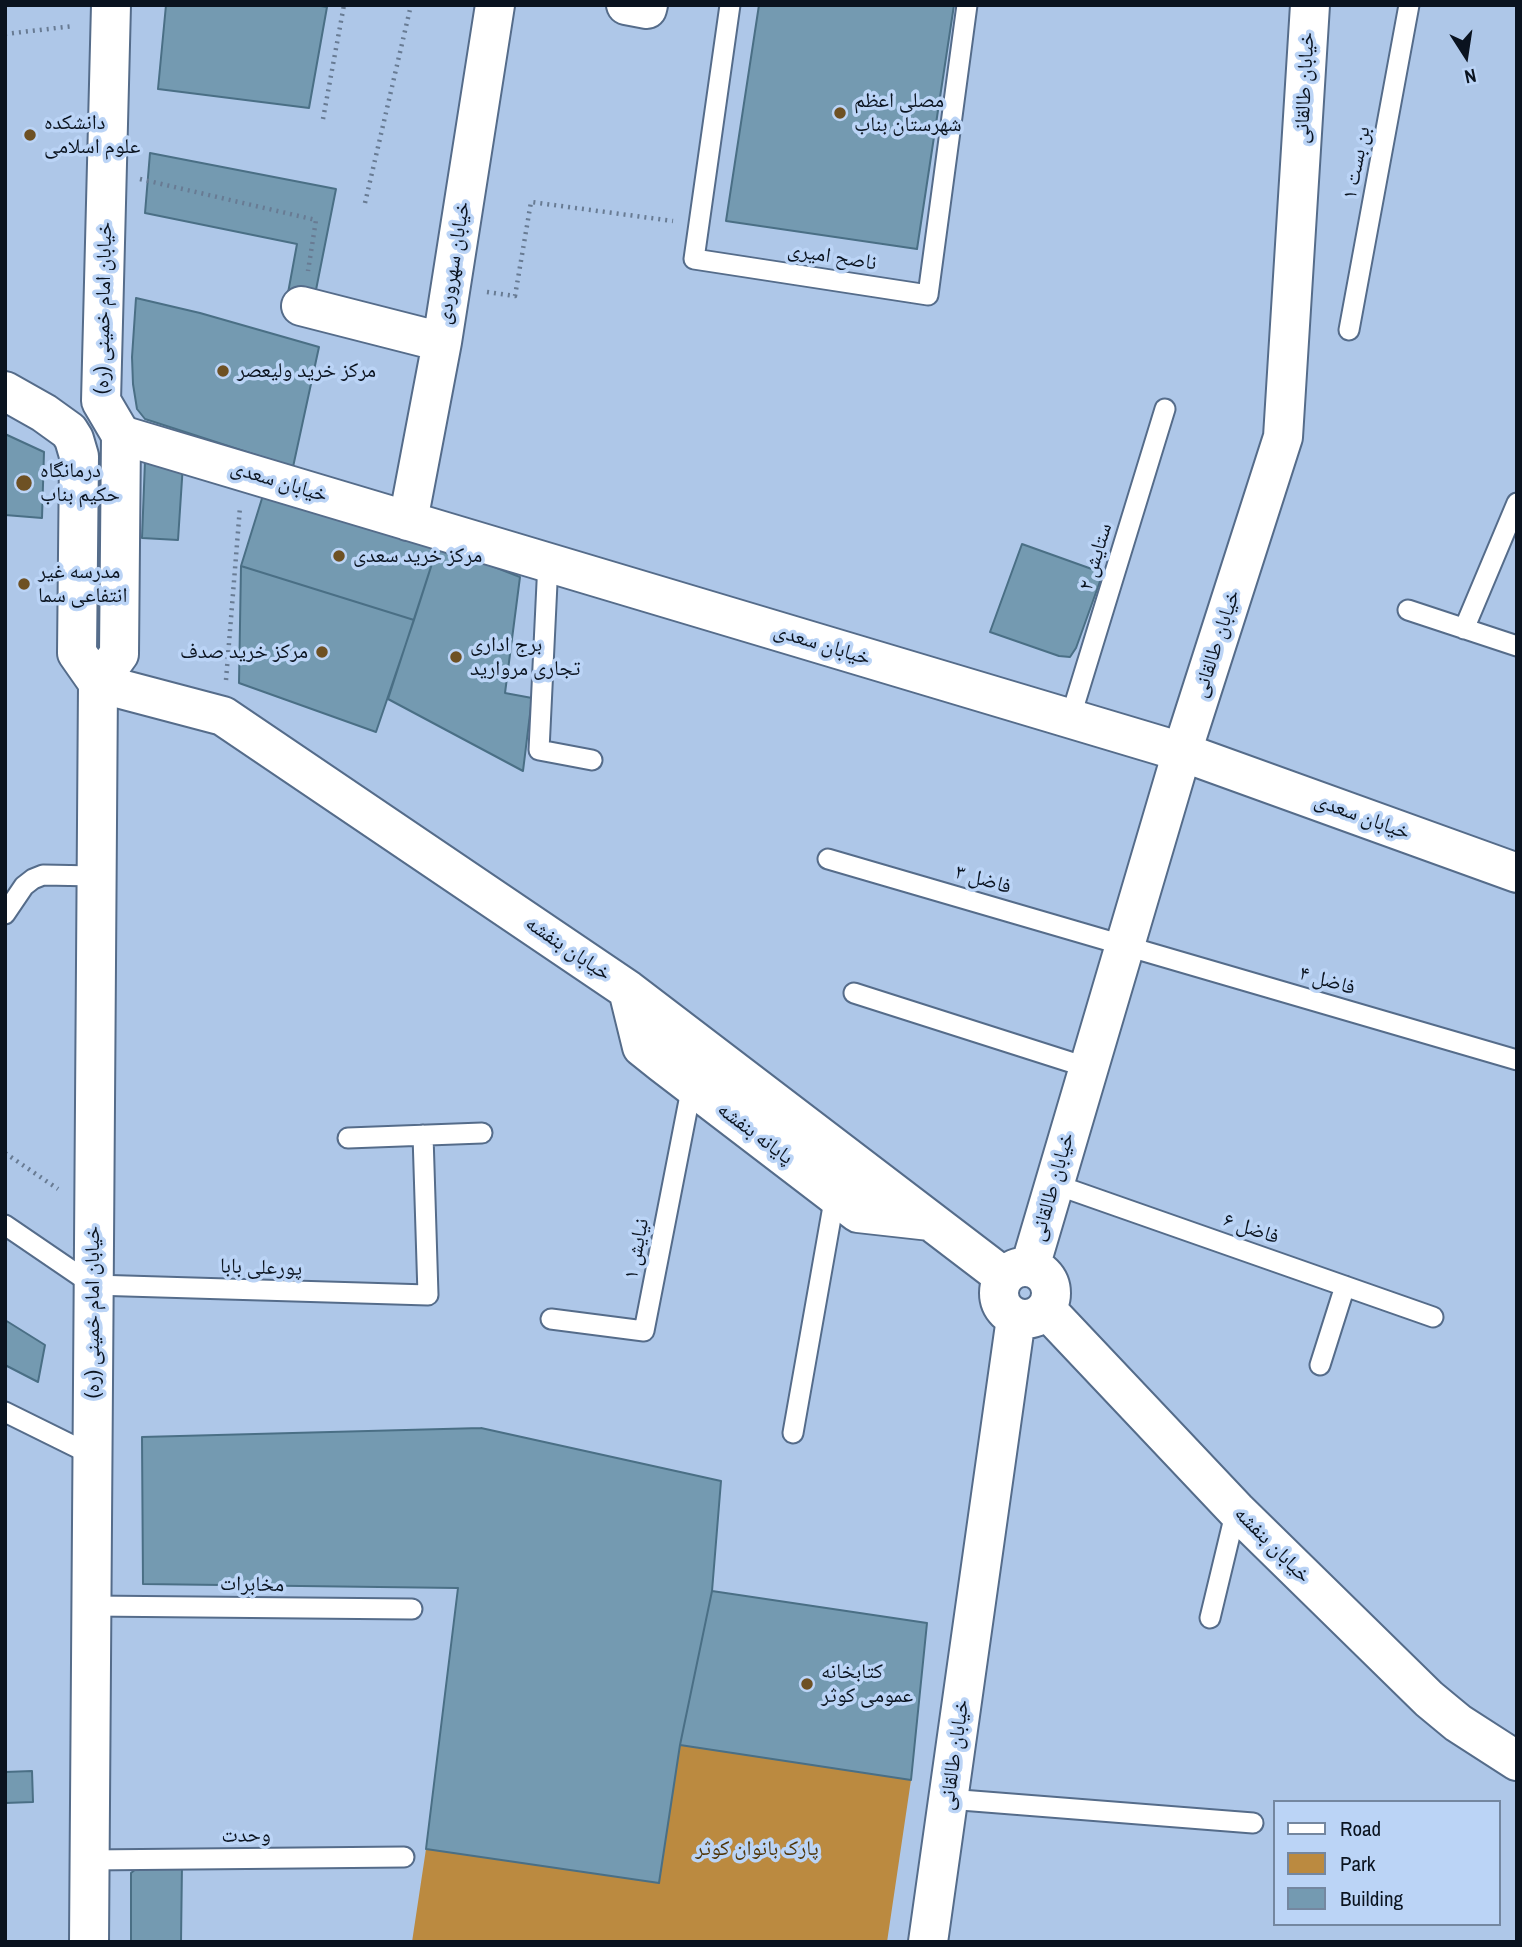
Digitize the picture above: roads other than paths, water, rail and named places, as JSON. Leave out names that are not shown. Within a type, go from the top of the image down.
[{"type":"main road","name":"خیابان امام خمینی (ره)","points":[[111,5],[101,401],[121,435]]},
{"type":"main road","name":"خیابان سهروردی","points":[[408,521],[442,342],[495,5]]},
{"type":"main road","points":[[626,5],[647,9],[648,5]]},
{"type":"main road","name":"خیابان طالقانی","points":[[928,1942],[948,1799],[1031,1314],[1050,1301],[1049,1284],[1045,1276],[1017,1272],[1055,1184],[1182,752],[1283,437],[1310,5]]},
{"type":"main road","points":[[301,306],[442,342]]},
{"type":"main road","points":[[5,391],[69,431],[79,456],[77,653],[98,683],[119,654],[121,435]]},
{"type":"main road","points":[[44,413],[84,413],[94,409],[101,401]]},
{"type":"main road","name":"خیابان سعدی","points":[[121,435],[1182,752],[1517,873]]},
{"type":"main road","name":"خیابان امام خمینی (ره)","points":[[89,1942],[98,683]]},
{"type":"main road","name":"خیابان بنفشه","points":[[98,683],[223,716],[628,990],[930,1221],[1017,1272]]},
{"type":"main road","name":"پایانه بنفشه","points":[[628,990],[642,1047],[858,1213],[930,1221]]},
{"type":"main road","name":"خیابان بنفشه","points":[[1031,1314],[1237,1510],[1429,1699],[1458,1723],[1517,1761]]},
{"type":"lane","name":"ناصح امیری","points":[[730,5],[694,259],[928,295],[967,5]]},
{"type":"lane","name":"بن بست ۱","points":[[1349,330],[1409,5]]},
{"type":"lane","name":"ستایش ۲","points":[[1070,719],[1165,409]]},
{"type":"lane","points":[[1464,629],[1517,503]]},
{"type":"lane","points":[[548,562],[539,750],[592,760]]},
{"type":"lane","points":[[1408,610],[1517,646]]},
{"type":"lane","name":"فاضل ۳","points":[[828,859],[1125,945]]},
{"type":"lane","points":[[5,914],[24,886],[33,879],[43,876],[96,876]]},
{"type":"lane","name":"فاضل ۴","points":[[1125,945],[1517,1060]]},
{"type":"lane","points":[[854,993],[1089,1068]]},
{"type":"lane","name":"نیایش ۱","points":[[551,1319],[644,1331],[692,1085]]},
{"type":"lane","points":[[348,1138],[482,1133]]},
{"type":"lane","name":"پورعلی بابا","points":[[93,1285],[428,1295],[423,1135]]},
{"type":"lane","name":"فاضل ۶","points":[[1055,1184],[1433,1317]]},
{"type":"lane","points":[[793,1433],[835,1195]]},
{"type":"lane","points":[[5,1225],[93,1285]]},
{"type":"lane","points":[[1320,1365],[1345,1286]]},
{"type":"lane","points":[[5,1412],[92,1455]]},
{"type":"lane","points":[[1210,1618],[1237,1510]]},
{"type":"lane","name":"مخابرات","points":[[91,1606],[412,1609]]},
{"type":"lane","points":[[948,1799],[1253,1823]]},
{"type":"lane","name":"وحدت","points":[[89,1860],[404,1857]]},
{"type":"place","name":"مصلی اعظم شهرستان بناب","points":[[840,113]]},
{"type":"place","name":"دانشکده علوم اسلامی","points":[[30,135]]},
{"type":"place","name":"مرکز خرید ولیعصر","points":[[223,371]]},
{"type":"place","name":"درمانگاه حکیم بناب","points":[[24,483]]},
{"type":"place","name":"مرکز خرید سعدی","points":[[339,556]]},
{"type":"place","name":"مدرسه غیر انتفاعی سما","points":[[24,584]]},
{"type":"place","name":"مرکز خرید صدف","points":[[322,652]]},
{"type":"place","name":"برج اداری تجاری مروارید","points":[[456,657]]},
{"type":"place","name":"کتابخانه عمومی کوثر","points":[[807,1684]]},
{"type":"park label","name":"پارک بانوان کوثر","points":[[757,1849]]}]
